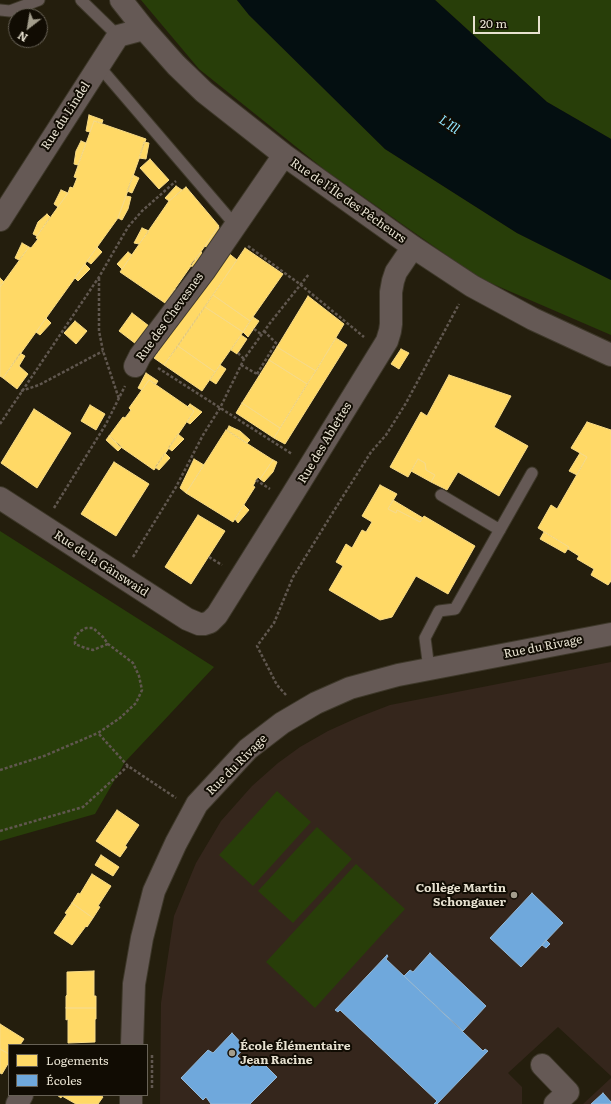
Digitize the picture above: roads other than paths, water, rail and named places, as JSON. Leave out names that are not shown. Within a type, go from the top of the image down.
[{"type":"street","name":"Rue de l'Île des Pêcheurs","points":[[121,0],[176,65],[204,92],[284,155],[413,247],[472,286],[533,319],[611,355]]},
{"type":"street","points":[[118,36],[144,29]]},
{"type":"street","name":"Rue du Lindel","points":[[0,220],[118,36]]},
{"type":"street","name":"Rue des Chevesnes","points":[[137,361],[205,270],[284,155]]},
{"type":"street","name":"Rue des Ablettes","points":[[204,624],[210,622],[217,615],[311,466],[381,351],[390,331],[391,292],[393,281],[396,272],[413,247]]},
{"type":"street","name":"Rue de la Gänswaid","points":[[0,498],[187,619],[204,624]]},
{"type":"street","name":"Rue du Rivage","points":[[142,1044],[134,984],[142,938],[154,891],[197,804],[248,749],[276,727],[294,716],[316,703],[350,688],[398,675],[611,634]]},
{"type":"street","points":[[542,1065],[568,1092],[555,1104]]},
{"type":"lane","points":[[0,10],[10,11],[39,0]]},
{"type":"lane","points":[[80,0],[118,36]]},
{"type":"lane","points":[[98,65],[188,170],[233,229]]},
{"type":"lane","points":[[429,669],[425,638],[439,611],[455,609],[532,473]]},
{"type":"lane","points":[[441,495],[500,530]]},
{"type":"water","name":"L'Ill","points":[[237,0],[435,0],[547,102],[611,139],[611,280],[517,233],[385,149],[249,15]]},
{"type":"place","name":"Collège Martin Schongauer","points":[[514,895]]},
{"type":"place","name":"École Élémentaire Jean Racine","points":[[232,1053]]}]
